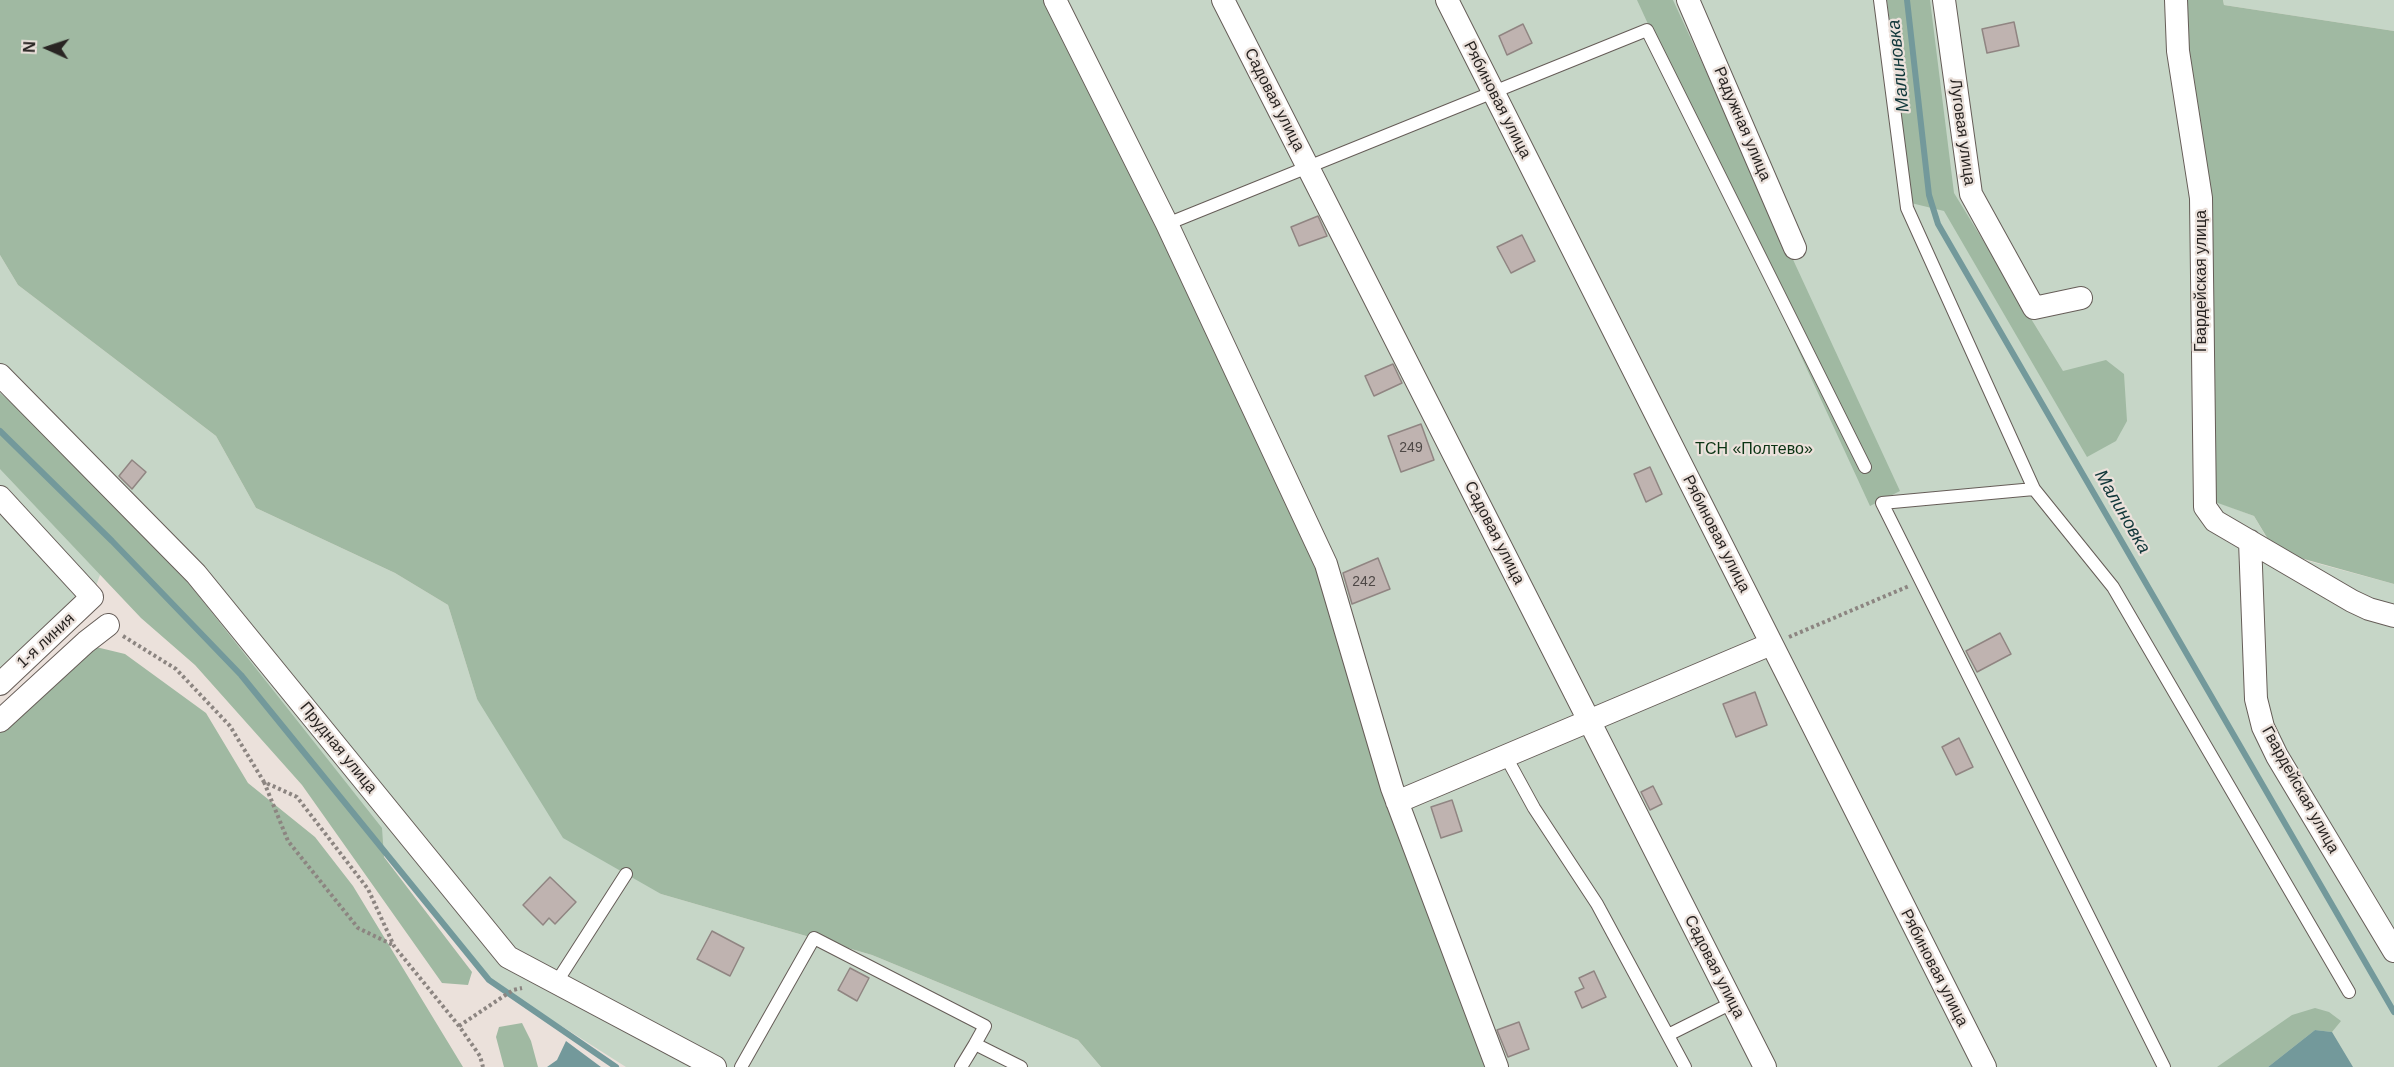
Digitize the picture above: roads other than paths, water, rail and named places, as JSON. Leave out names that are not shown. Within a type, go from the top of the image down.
[{"type":"street","points":[[1055,0],[1167,224],[1326,564],[1397,802],[1497,1067]]},
{"type":"street","name":"Садовая улица","points":[[1223,0],[1765,1067]]},
{"type":"street","name":"Рябиновая улица","points":[[1447,0],[1984,1067]]},
{"type":"street","name":"Радужная улица","points":[[1688,0],[1795,248]]},
{"type":"street","name":"Луговая улица","points":[[1944,0],[1971,194],[2034,308],[2081,298]]},
{"type":"street","name":"Гвардейская улица","points":[[2176,0],[2178,51],[2202,198],[2205,507],[2215,520],[2352,601],[2369,609],[2394,616]]},
{"type":"street","name":"Прудная улица","points":[[0,375],[196,574],[508,957],[715,1067]]},
{"type":"street","points":[[0,497],[8,517]]},
{"type":"street","name":"1-я линия","points":[[0,684],[92,597],[8,517]]},
{"type":"street","name":"Гвардейская улица","points":[[2250,541],[2256,699],[2263,727],[2277,756],[2394,951]]},
{"type":"street","points":[[0,721],[86,642],[108,625]]},
{"type":"street","points":[[1397,802],[1588,719],[1771,644]]},
{"type":"lane","points":[[1880,0],[1906,208],[2034,489],[2113,587],[2349,992]]},
{"type":"lane","points":[[1167,224],[1647,30],[1864,466]]},
{"type":"lane","points":[[2034,489],[1882,503],[2164,1067]]},
{"type":"lane","points":[[1505,755],[1533,808],[1597,904],[1685,1067]]},
{"type":"lane","points":[[556,983],[626,874]]},
{"type":"lane","points":[[741,1067],[814,938],[986,1026],[962,1067]]},
{"type":"lane","points":[[1668,1035],[1732,1003]]},
{"type":"lane","points":[[975,1044],[1021,1067]]},
{"type":"water","points":[[2315,1030],[2332,1032],[2353,1067],[2268,1067]]},
{"type":"water","points":[[566,1041],[601,1067],[547,1067],[557,1060]]},
{"type":"waterway","name":"Малиновка","points":[[1907,0],[1929,195],[1938,224],[2394,1012]]},
{"type":"waterway","points":[[0,431],[112,541],[241,675],[489,980],[616,1067]]},
{"type":"park label","name":"ТСН «Полтево»","points":[[1754,450]]}]
